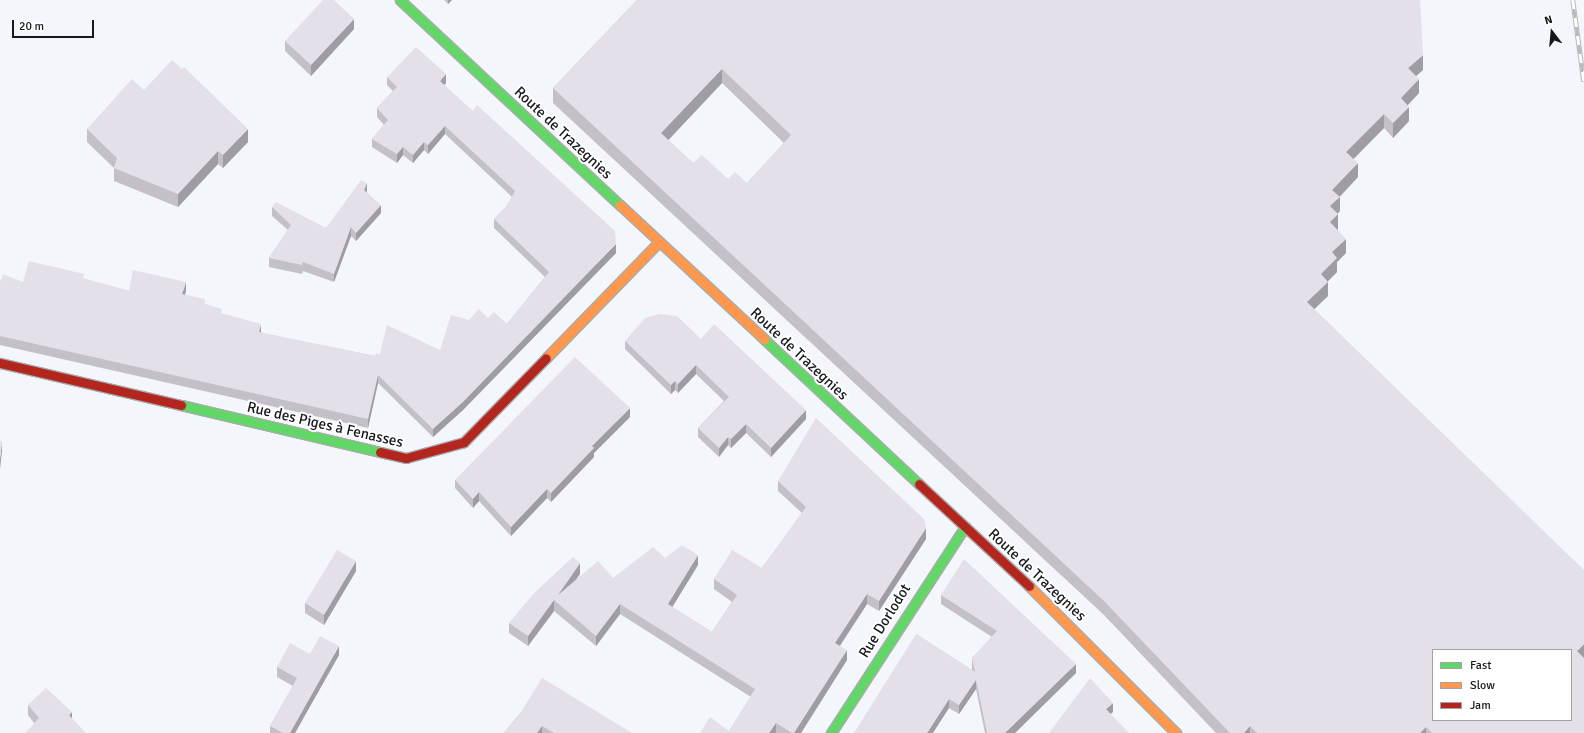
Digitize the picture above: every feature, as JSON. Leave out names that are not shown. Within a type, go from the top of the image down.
[{"type":"main road","name":"Route de Trazegnies","points":[[400,0],[1082,637],[1176,733]]},
{"type":"main road","name":"Rue des Piges à Fenasses","points":[[0,363],[406,458],[464,442],[658,242]]},
{"type":"main road","name":"Rue Dorlodot","points":[[831,733],[916,598],[965,527]]},
{"type":"building","points":[[323,0],[334,0],[354,19],[311,65],[285,41]]},
{"type":"building","points":[[637,0],[1420,0],[1423,55],[1408,68],[1419,79],[1401,98],[1409,107],[1393,123],[1384,114],[1346,152],[1358,163],[1332,190],[1340,197],[1330,206],[1338,214],[1330,222],[1346,239],[1332,252],[1337,258],[1321,274],[1328,282],[1307,302],[1584,570],[1584,644],[1577,651],[1584,658],[1584,733],[1432,733],[1426,727],[1420,733],[1257,733],[1250,726],[1244,733],[1230,733],[1104,601],[553,88]],"holes":[[[722,69],[791,135],[747,183],[735,172],[728,179],[702,155],[693,163],[661,133]]]},
{"type":"building","points":[[416,47],[446,74],[440,81],[473,111],[477,105],[615,231],[616,244],[463,402],[433,429],[378,375],[368,419],[0,336],[0,282],[3,274],[23,282],[29,261],[84,274],[83,278],[129,291],[133,270],[186,282],[182,294],[205,299],[205,304],[222,309],[221,313],[261,324],[259,332],[375,356],[376,353],[380,354],[387,325],[440,350],[451,315],[469,320],[479,309],[488,318],[494,312],[507,324],[549,272],[494,219],[506,207],[515,191],[445,126],[428,145],[424,142],[413,155],[403,147],[397,154],[372,139],[388,120],[377,108],[397,87],[387,77]]},
{"type":"building","points":[[172,60],[182,69],[184,67],[248,129],[223,155],[218,151],[178,194],[114,168],[117,158],[87,129],[132,79],[144,90]]},
{"type":"building","points":[[361,180],[367,183],[364,190],[381,205],[356,233],[351,227],[334,274],[303,262],[302,265],[269,258],[291,225],[272,207],[276,202],[326,228]]},
{"type":"building","points":[[659,314],[677,316],[701,339],[714,324],[806,410],[771,448],[746,424],[731,439],[728,437],[719,448],[698,428],[729,397],[696,365],[678,384],[675,381],[671,385],[625,341],[645,318]]},
{"type":"building","points":[[575,357],[630,408],[592,446],[594,448],[551,493],[547,489],[511,527],[479,492],[473,499],[455,480]]},
{"type":"building","points":[[816,418],[924,519],[926,528],[879,601],[867,594],[835,643],[847,650],[794,733],[776,723],[769,733],[700,733],[710,717],[729,731],[755,689],[620,604],[596,636],[554,600],[528,636],[509,623],[534,593],[573,557],[580,563],[558,595],[598,561],[613,578],[653,547],[665,558],[682,545],[698,555],[668,604],[712,632],[737,595],[714,579],[732,550],[762,568],[806,507],[778,481]]},
{"type":"building","points":[[0,441],[2,441],[0,459]]},
{"type":"building","points":[[337,550],[356,561],[324,615],[305,603]]},
{"type":"building","points":[[964,559],[1076,664],[1005,733],[987,733],[976,680],[959,705],[949,699],[927,733],[854,733],[916,634],[975,672],[972,658],[997,631],[941,595]]},
{"type":"building","points":[[320,636],[339,646],[290,733],[283,733],[270,726],[297,678],[277,667],[290,643],[310,654]]},
{"type":"building","points":[[542,678],[632,733],[554,733],[542,726],[537,733],[504,733],[521,712]]},
{"type":"building","points":[[1090,678],[1113,703],[1106,709],[1129,733],[1049,733]]},
{"type":"building","points":[[46,688],[72,712],[69,715],[86,733],[25,733],[39,718],[28,705]]},
{"type":"railway","points":[[1573,0],[1584,81]]},
{"type":"traffic: fast","points":[[400,0],[620,205]]},
{"type":"traffic: fast","points":[[764,339],[919,484]]},
{"type":"traffic: fast","points":[[181,405],[380,452]]},
{"type":"traffic: fast","points":[[831,733],[965,527]]},
{"type":"traffic: slow","points":[[620,205],[764,339]]},
{"type":"traffic: slow","points":[[546,358],[659,242]]},
{"type":"traffic: slow","points":[[1029,586],[1176,733]]},
{"type":"traffic: jam","points":[[380,452],[406,458],[464,442],[546,358]]},
{"type":"traffic: jam","points":[[0,363],[181,405]]},
{"type":"traffic: jam","points":[[919,484],[1029,586]]}]
